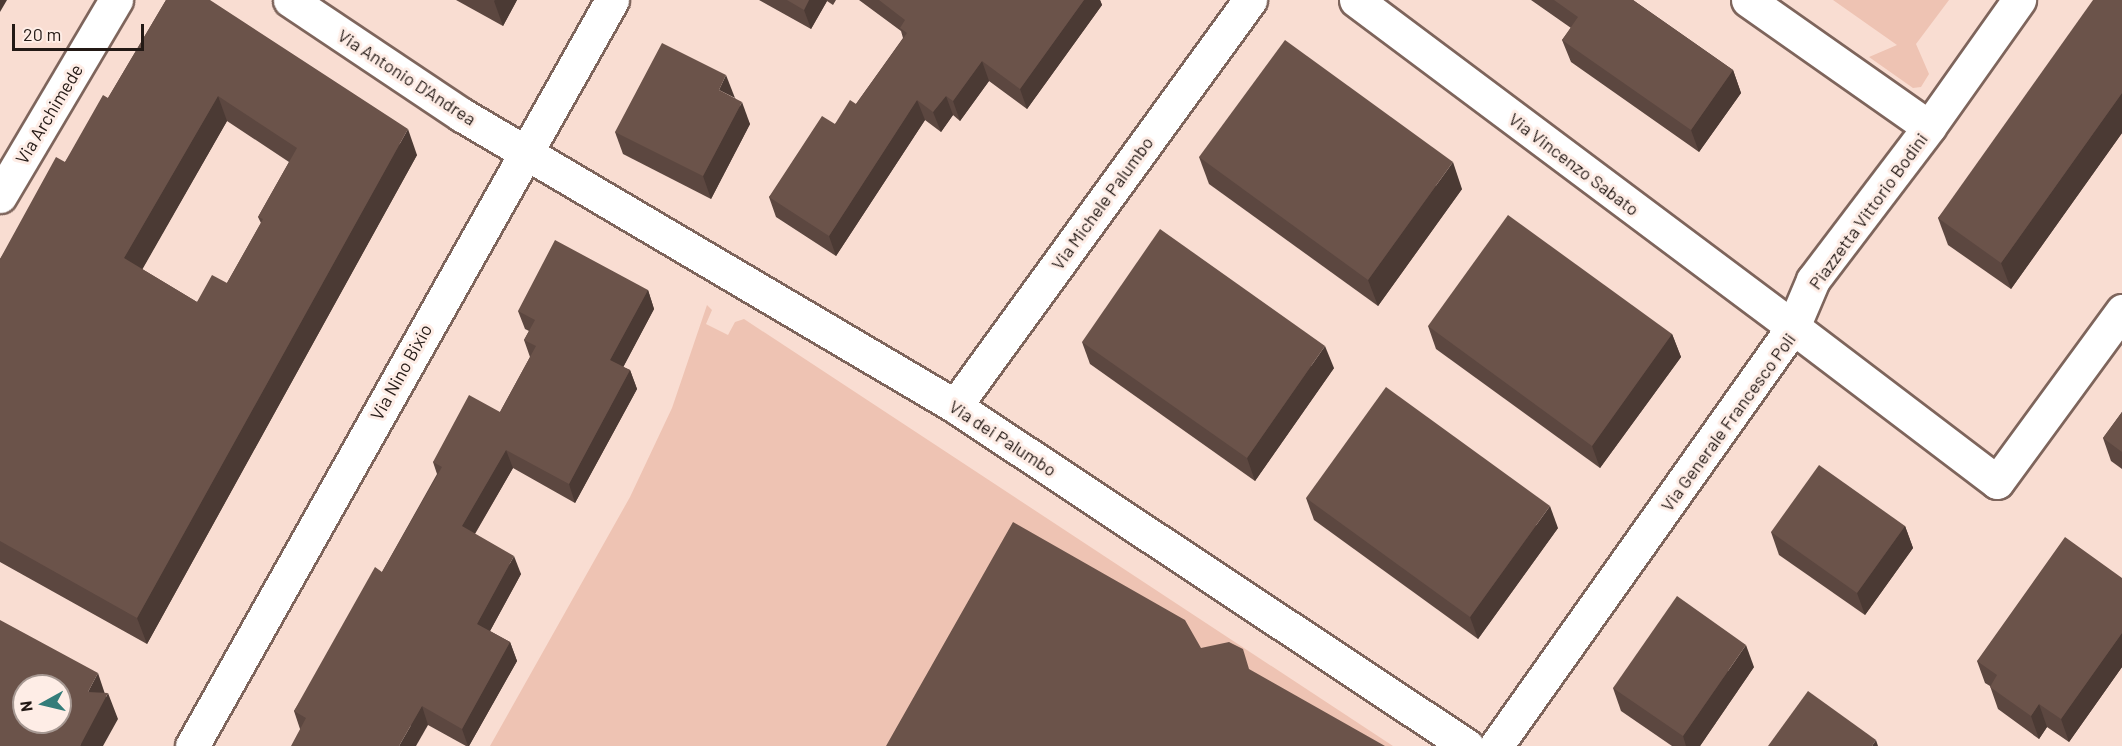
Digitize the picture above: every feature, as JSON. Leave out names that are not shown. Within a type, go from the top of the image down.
[{"type":"street","name":"Via Archimede","points":[[0,196],[116,0]]},
{"type":"street","name":"Via Antonio D'Andrea","points":[[290,0],[462,115],[526,152]]},
{"type":"street","name":"Via Nino Bixio","points":[[192,746],[612,0]]},
{"type":"street","name":"Via Michele Palumbo","points":[[955,406],[1250,0]]},
{"type":"street","name":"Via Vincenzo Sabato","points":[[1356,0],[1793,327]]},
{"type":"street","name":"Piazzetta Vittorio Bodini","points":[[1749,0],[1929,127]]},
{"type":"street","name":"Piazzetta Vittorio Bodini","points":[[1793,327],[1813,280],[1929,127],[2019,0]]},
{"type":"street","name":"Via dei Palumbo","points":[[526,152],[955,406],[1467,746]]},
{"type":"street","name":"Via Generale Francesco Poli","points":[[1496,746],[1793,327],[1997,482],[2122,311]]},
{"type":"shaded area","points":[[1833,0],[1949,0],[1916,44],[1929,74],[1921,87],[1913,88],[1869,57],[1897,45]]},
{"type":"shaded area","points":[[707,305],[712,310],[706,324],[728,335],[735,322],[744,319],[1393,746],[490,746],[630,497],[672,408]]},
{"type":"building","points":[[166,0],[210,0],[408,129],[137,618],[0,541],[0,259],[56,157],[65,162],[103,95],[108,98]],"holes":[[[218,96],[297,148],[258,217],[263,219],[227,283],[212,275],[197,302],[124,258]]]},
{"type":"building","points":[[787,0],[809,0],[804,10]]},
{"type":"building","points":[[879,0],[1084,0],[1020,89],[982,61],[953,101],[946,96],[933,112],[917,100],[829,236],[769,197],[822,116],[835,124],[850,100],[856,104],[907,33],[900,28],[905,20]]},
{"type":"building","points":[[1554,0],[1633,0],[1733,70],[1691,130],[1562,40],[1578,17]]},
{"type":"building","points":[[2093,0],[2122,0],[2122,93],[2001,263],[1938,218]]},
{"type":"building","points":[[1285,40],[1453,162],[1368,280],[1199,157]]},
{"type":"building","points":[[662,43],[726,75],[719,90],[742,102],[703,176],[615,132]]},
{"type":"building","points":[[1508,215],[1672,334],[1592,446],[1428,326]]},
{"type":"building","points":[[1160,229],[1325,346],[1247,458],[1082,342]]},
{"type":"building","points":[[555,240],[648,290],[610,360],[630,370],[569,484],[506,450],[462,526],[514,556],[477,624],[510,642],[462,729],[422,706],[399,746],[291,746],[306,718],[294,711],[375,567],[382,572],[442,467],[433,462],[469,395],[500,412],[536,346],[524,340],[535,320],[518,311]]},
{"type":"building","points":[[1386,387],[1550,506],[1470,617],[1306,498]]},
{"type":"building","points":[[2122,412],[2122,452],[2103,438]]},
{"type":"building","points":[[1819,465],[1905,526],[1857,593],[1771,532]]},
{"type":"building","points":[[1013,522],[1185,620],[1201,648],[1229,642],[1243,649],[1249,669],[1385,746],[886,746]]},
{"type":"building","points":[[2065,537],[2122,578],[2122,633],[2061,719],[2039,704],[2031,716],[1990,687],[1997,675],[1977,661]]},
{"type":"building","points":[[1677,596],[1746,645],[1683,736],[1613,688]]},
{"type":"building","points":[[0,620],[98,673],[88,692],[108,693],[80,746],[0,746]]},
{"type":"building","points":[[1808,691],[1876,740],[1872,746],[1768,746]]}]
